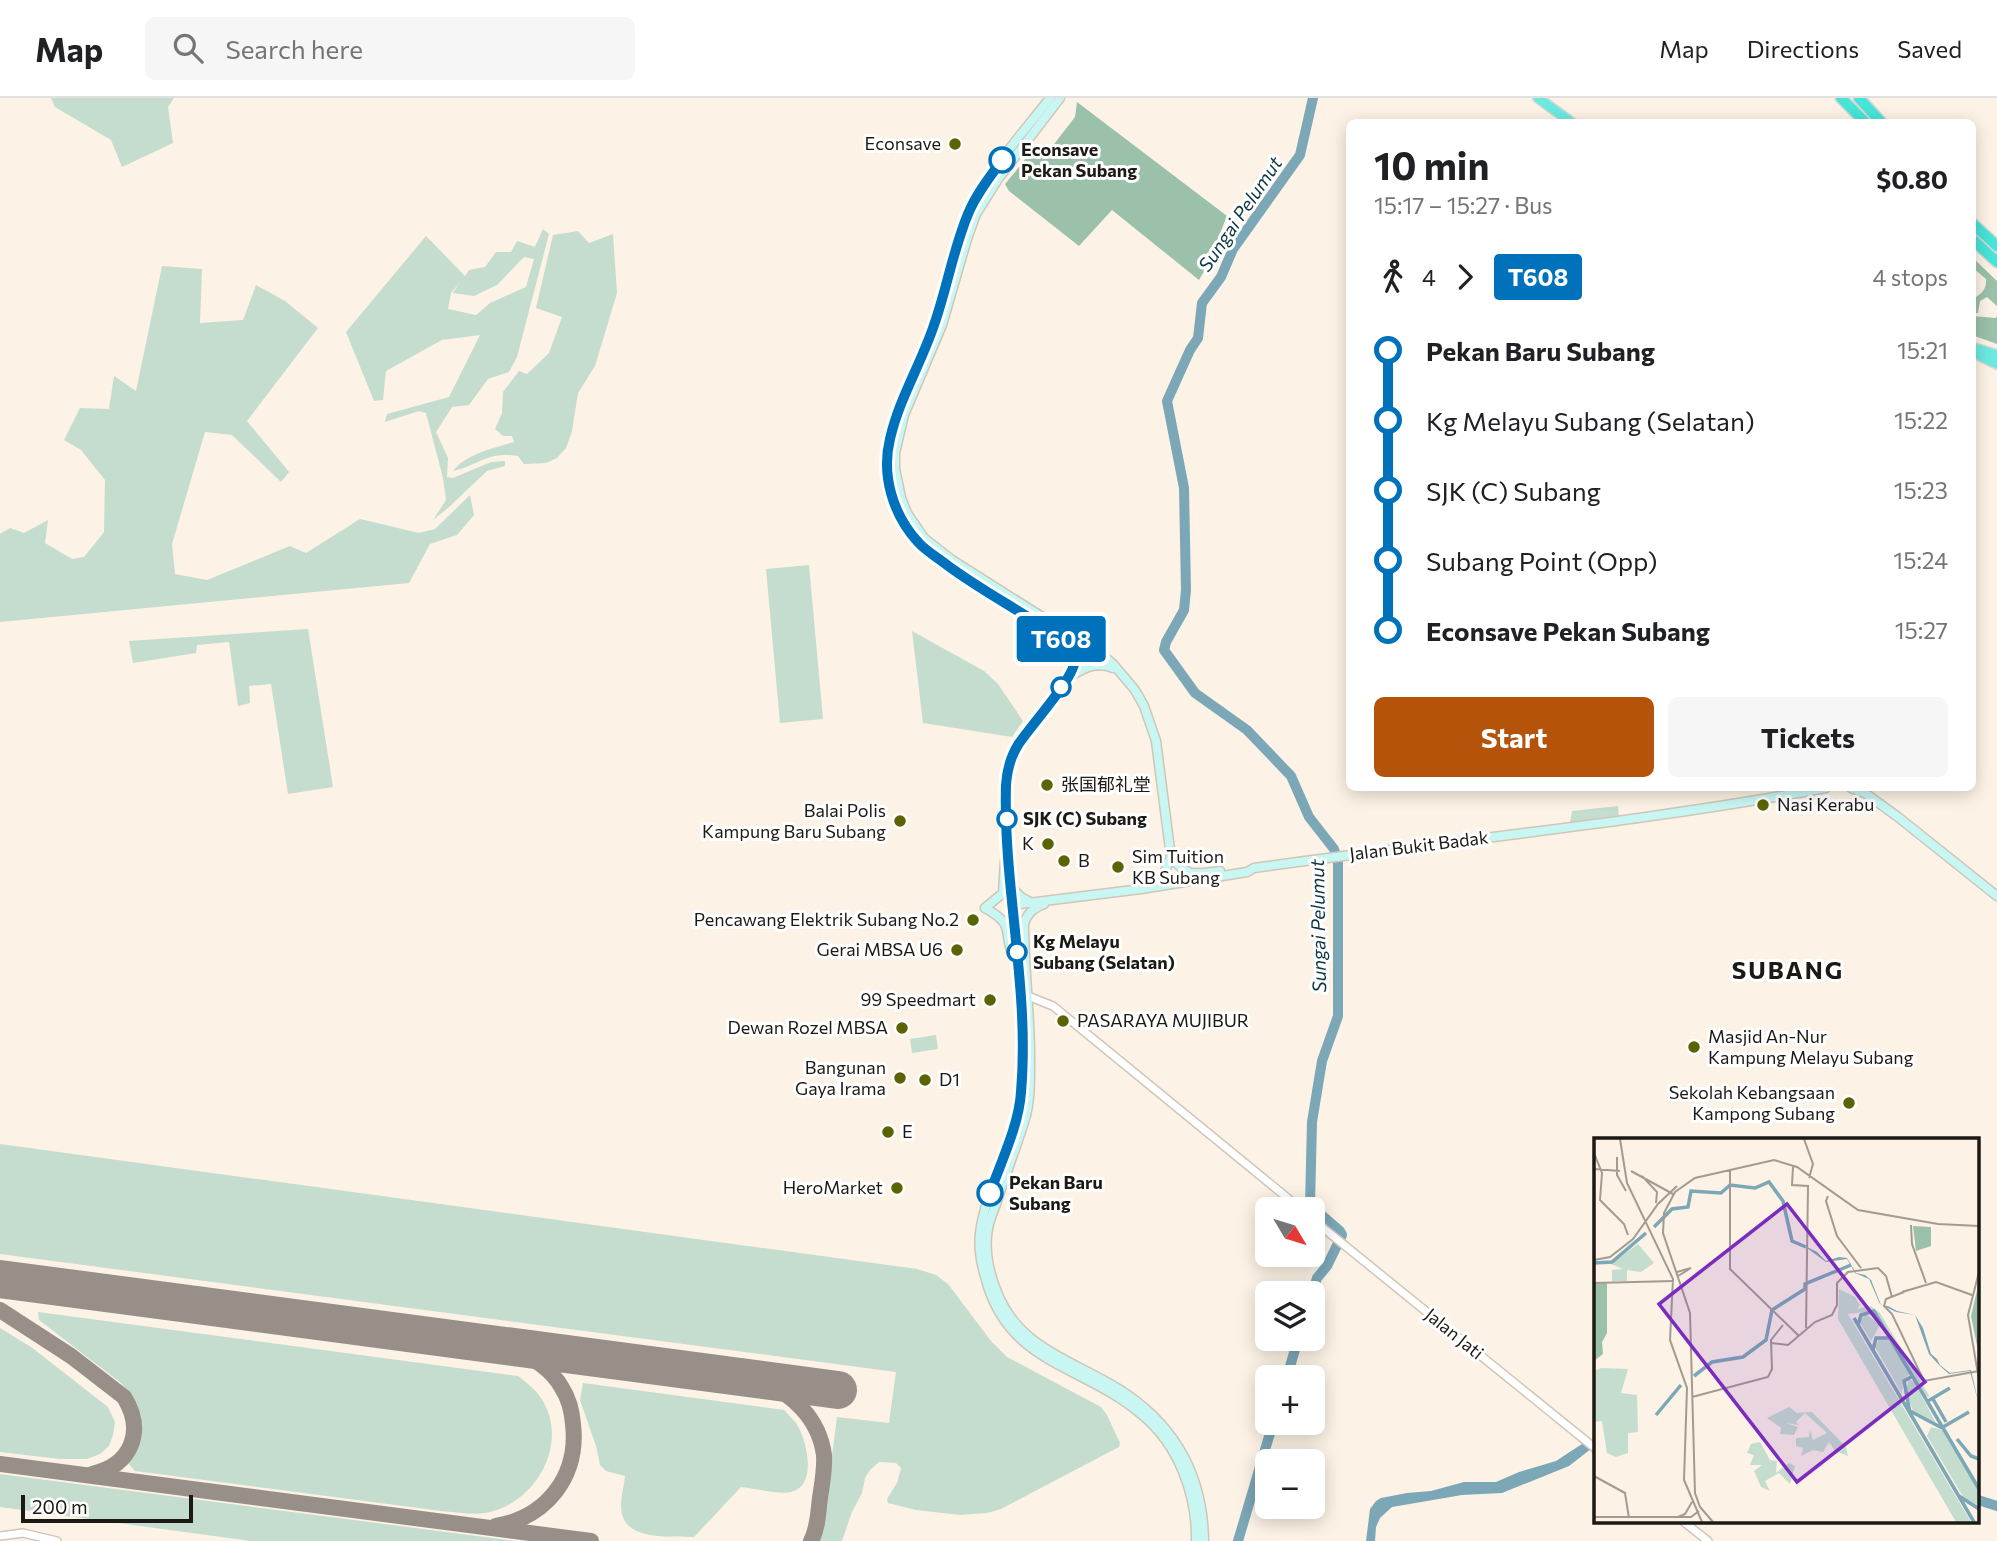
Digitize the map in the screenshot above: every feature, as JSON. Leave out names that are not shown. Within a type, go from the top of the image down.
[{"type":"highway","points":[[1538,98],[1567,119]]},
{"type":"highway","points":[[1842,98],[1863,119]]},
{"type":"highway","points":[[1859,98],[1878,119]]},
{"type":"highway","points":[[1976,227],[1997,246]]},
{"type":"highway","points":[[1976,243],[1997,262]]},
{"type":"highway","points":[[1976,352],[1997,355]]},
{"type":"highway","points":[[1976,353],[1997,365]]},
{"type":"main road","points":[[1050,98],[992,173],[969,212],[934,326],[893,426],[888,451],[888,477],[898,512],[920,544],[960,575],[1068,644],[1076,658],[1068,679],[1026,734],[1012,759],[1007,775],[1010,886],[1022,1016],[1021,1092],[1017,1116],[987,1202],[978,1248],[989,1292],[1001,1316],[1019,1339],[1038,1354],[1115,1395],[1159,1430],[1189,1487],[1196,1521],[1196,1541]]},
{"type":"main road","points":[[1060,98],[998,178],[976,214],[942,325],[904,415],[895,453],[895,468],[907,513],[924,538],[952,560],[1101,654],[1135,690],[1152,725],[1156,741],[1171,857],[1163,876],[1141,889]]},
{"type":"main road","points":[[1068,679],[1089,667],[1106,665],[1117,669]]},
{"type":"main road","name":"Jalan Bukit Badak","points":[[1012,905],[1141,889],[1340,856],[1624,820],[1810,791]]},
{"type":"main road","points":[[1859,791],[1887,809],[1997,896]]},
{"type":"main road","points":[[1009,854],[1004,864],[1003,893],[985,908],[1005,922],[1010,948],[1018,965]]},
{"type":"main road","points":[[1171,857],[1182,870],[1192,874],[1255,868]]},
{"type":"main road","points":[[1010,886],[1032,903]]},
{"type":"main road","points":[[1056,899],[1052,903],[1037,907],[1026,917],[1024,932],[1029,1009],[1030,1096],[1025,1119],[988,1230],[989,1264],[996,1290],[1007,1314],[1034,1342],[1141,1404],[1165,1426],[1185,1458],[1196,1485],[1204,1522],[1204,1541]]},
{"type":"street","points":[[1028,996],[1053,1006],[1286,1197]]},
{"type":"street","points":[[1029,1009],[1046,1003]]},
{"type":"street","name":"Jalan Jati","points":[[1325,1230],[1594,1447]]},
{"type":"street","points":[[1687,1524],[1708,1541]]},
{"type":"street","points":[[0,1536],[23,1533],[57,1541]]},
{"type":"green space","points":[[51,98],[174,98],[168,107],[173,143],[122,167],[111,140],[55,107]]},
{"type":"green space","points":[[1077,102],[1227,216],[1199,280],[1112,210],[1079,246],[1009,191],[1005,184],[1037,145],[1048,152],[1075,117]]},
{"type":"green space","points":[[543,229],[549,234],[517,357],[509,372],[488,379],[469,405],[452,407],[436,432],[448,458],[447,477],[453,478],[491,462],[505,461],[505,466],[487,471],[433,520],[446,500],[426,413],[419,411],[385,422],[387,414],[449,397],[480,335],[442,340],[386,371],[383,400],[374,401],[346,332],[426,236],[465,276],[469,270],[485,267],[496,252],[511,252],[517,241],[535,247]],"holes":[[[524,257],[534,259],[526,287],[490,303],[476,315],[448,309],[451,293],[460,282],[453,293],[474,296],[497,285]]]},
{"type":"green space","points":[[578,231],[589,243],[613,234],[617,293],[595,366],[578,393],[572,431],[566,448],[557,458],[546,463],[524,464],[518,456],[498,455],[453,471],[472,456],[514,442],[512,436],[503,436],[495,429],[502,413],[503,392],[519,371],[527,374],[549,353],[562,317],[536,308],[553,235]]},
{"type":"green space","points":[[1976,261],[1997,281],[1997,306],[1987,297],[1980,301],[1976,313],[1976,297],[1986,286],[1986,279],[1976,270]]},
{"type":"green space","points":[[162,266],[202,269],[200,323],[243,320],[256,285],[285,301],[318,328],[247,421],[289,472],[281,482],[232,435],[205,432],[172,544],[175,574],[207,580],[290,546],[306,553],[360,519],[419,533],[435,529],[470,495],[474,515],[457,535],[430,544],[409,583],[0,622],[0,534],[10,528],[24,533],[48,520],[45,543],[72,559],[84,557],[104,532],[105,480],[81,450],[64,440],[80,408],[109,409],[114,376],[136,391]]},
{"type":"green space","points":[[1976,316],[1997,316],[1997,344],[1976,336]]},
{"type":"green space","points":[[809,565],[823,719],[780,723],[766,569]]},
{"type":"green space","points":[[308,629],[333,787],[288,794],[271,684],[249,686],[250,703],[238,706],[229,642],[197,645],[196,653],[133,663],[129,641]]},
{"type":"green space","points":[[912,631],[984,671],[998,684],[1023,721],[1012,737],[923,723]]},
{"type":"green space","points":[[1618,806],[1619,818],[1570,823],[1572,811]]},
{"type":"green space","points":[[936,1035],[938,1049],[912,1053],[910,1039]]},
{"type":"green space","points":[[0,1144],[917,1269],[936,1275],[948,1284],[991,1341],[1007,1357],[1101,1407],[1120,1443],[1119,1447],[1001,1509],[960,1515],[916,1510],[888,1503],[887,1499],[897,1483],[901,1468],[896,1463],[879,1462],[865,1478],[862,1493],[842,1541],[818,1541],[823,1525],[837,1417],[889,1423],[896,1372],[0,1254]]},
{"type":"green space","points":[[38,1312],[518,1376],[539,1395],[549,1415],[552,1433],[550,1451],[544,1467],[522,1496],[507,1506],[478,1514],[135,1471],[128,1463],[138,1442],[141,1422],[129,1392],[39,1320]]},
{"type":"green space","points":[[0,1328],[31,1347],[108,1407],[115,1422],[113,1435],[109,1446],[100,1454],[87,1459],[60,1459],[0,1452]]},
{"type":"green space","points":[[583,1383],[784,1410],[796,1423],[804,1440],[808,1461],[805,1481],[799,1488],[786,1493],[741,1487],[694,1537],[642,1533],[626,1523],[622,1514],[625,1476],[606,1471],[600,1465],[580,1400]]},
{"type":"green space","points":[[0,1474],[515,1541],[251,1541],[0,1507]]},
{"type":"water","points":[[1594,1439],[1594,1447],[1569,1466],[1502,1493],[1462,1495],[1392,1507],[1380,1518],[1375,1541],[1366,1541],[1370,1509],[1381,1498],[1431,1491],[1464,1482],[1496,1482],[1556,1461]]},
{"type":"waterway","name":"Sungai Pelumut","points":[[1313,98],[1300,155],[1233,249],[1221,277],[1202,303],[1198,338],[1167,401],[1184,488],[1186,590],[1184,610],[1164,650],[1195,693],[1247,730],[1291,776],[1309,817],[1334,849],[1338,863],[1338,1016],[1322,1061],[1312,1122],[1310,1205],[1342,1235],[1327,1266],[1316,1281]]},
{"type":"waterway","name":"Sungai Pelumut","points":[[1290,1365],[1295,1351]]},
{"type":"waterway","name":"Sungai Pelumut","points":[[1238,1541],[1269,1435]]},
{"type":"waterway","points":[[1980,1501],[1997,1506]]},
{"type":"taxiway","points":[[0,1310],[71,1356],[124,1397],[133,1422],[131,1445],[117,1463],[92,1474]]},
{"type":"taxiway","points":[[496,1526],[530,1514],[556,1491],[565,1477],[574,1443],[571,1410],[558,1381],[540,1364],[512,1347]]},
{"type":"taxiway","points":[[759,1380],[782,1392],[802,1408],[810,1418],[821,1442],[824,1471],[815,1531],[811,1541]]},
{"type":"taxiway","points":[[0,1464],[591,1541]]},
{"type":"runway","points":[[0,1279],[838,1390]]},
{"type":"bus line","name":"T608","points":[[990,1193],[1017,1116],[1023,1053],[1007,829],[1007,775],[1017,747],[1068,679],[1076,658],[1068,644],[960,575],[920,544],[905,525],[892,497],[888,477],[888,451],[899,410],[934,326],[969,212],[1002,160]]},
{"type":"place","name":"Econsave","points":[[955,144]]},
{"type":"place","name":"Econsave Pekan Subang","points":[[1002,160]]},
{"type":"place","name":"张国郁礼堂","points":[[1047,785]]},
{"type":"place","name":"Nasi Kerabu","points":[[1763,805]]},
{"type":"place","name":"SJK (C) Subang","points":[[1007,819]]},
{"type":"place","name":"Balai Polis Kampung Baru Subang","points":[[900,821]]},
{"type":"place","name":"K","points":[[1048,844]]},
{"type":"place","name":"B","points":[[1064,861]]},
{"type":"place","name":"Sim Tuition KB Subang","points":[[1118,867]]},
{"type":"place","name":"Pencawang Elektrik Subang No.2","points":[[973,920]]},
{"type":"place","name":"Gerai MBSA U6","points":[[957,950]]},
{"type":"place","name":"Kg Melayu Subang (Selatan)","points":[[1017,952]]},
{"type":"place","name":"99 Speedmart","points":[[990,1000]]},
{"type":"place","name":"PASARAYA MUJIBUR","points":[[1063,1021]]},
{"type":"place","name":"Dewan Rozel MBSA","points":[[902,1028]]},
{"type":"place","name":"Masjid An-Nur Kampung Melayu Subang","points":[[1694,1047]]},
{"type":"place","name":"Bangunan Gaya Irama","points":[[900,1078]]},
{"type":"place","name":"D1","points":[[925,1080]]},
{"type":"place","name":"Sekolah Kebangsaan Kampong Subang","points":[[1849,1103]]},
{"type":"place","name":"E","points":[[888,1132]]},
{"type":"place","name":"HeroMarket","points":[[897,1188]]},
{"type":"place","name":"Pekan Baru Subang","points":[[990,1193]]},
{"type":"district","name":"SUBANG","points":[[1788,971]]}]
